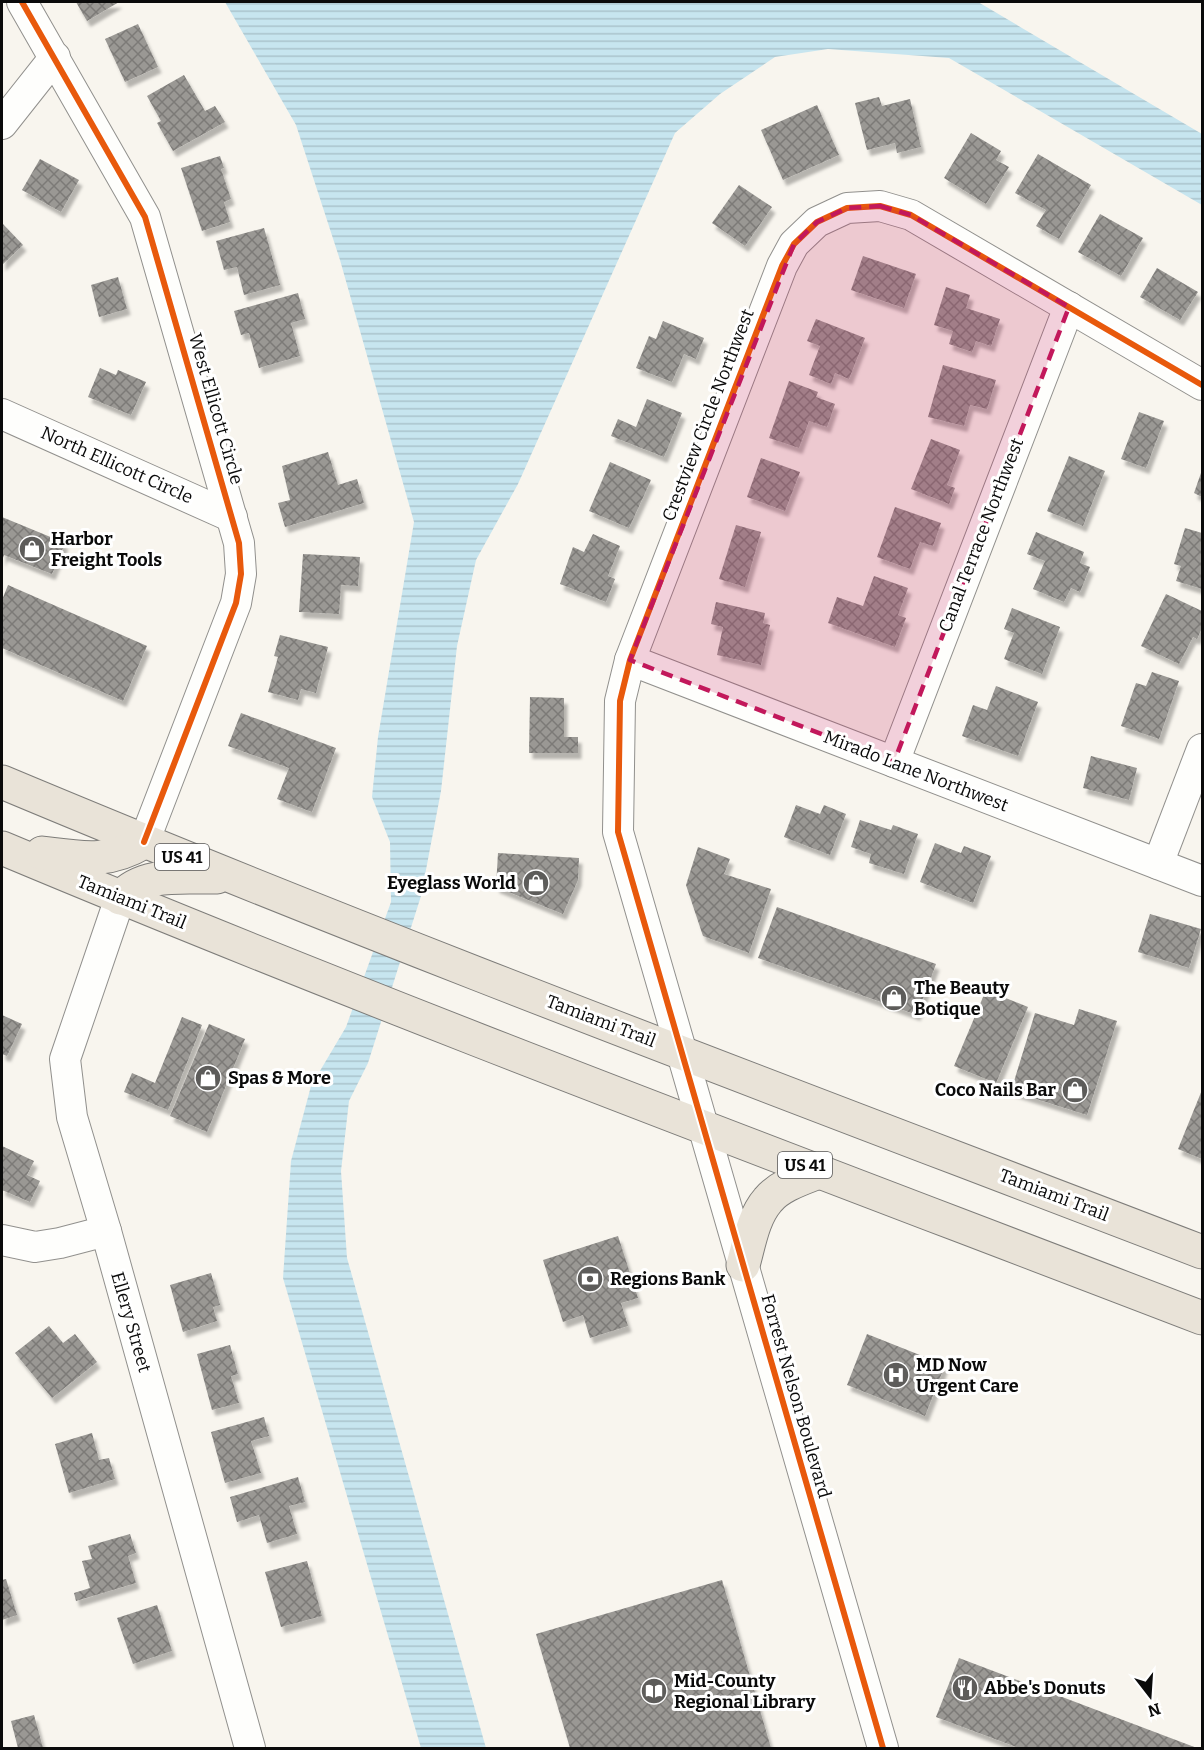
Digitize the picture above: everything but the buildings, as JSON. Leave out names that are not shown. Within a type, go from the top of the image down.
[{"type":"main road","name":"Tamiami Trail","points":[[2,782],[144,842],[429,956],[1203,1252]]},
{"type":"main road","points":[[3,849],[86,858],[110,857],[128,852],[144,842]]},
{"type":"main road","name":"Tamiami Trail","points":[[3,849],[407,1012],[1203,1318]]},
{"type":"main road","points":[[120,898],[128,889],[142,882],[160,878],[231,876]]},
{"type":"main road","points":[[743,1265],[756,1221],[768,1199],[789,1185],[821,1171]]},
{"type":"main road","points":[[1123,1287],[1203,1306]]},
{"type":"street","name":"West Ellicott Circle","points":[[22,2],[145,217],[239,543],[241,574],[236,603],[144,842]]},
{"type":"street","points":[[2,124],[55,57]]},
{"type":"street","name":"Crestview Circle Northwest","points":[[680,1051],[618,832],[620,701],[630,660],[782,266],[794,244],[817,222],[847,208],[880,206],[911,215],[1203,385]]},
{"type":"street","name":"Canal Terrace Northwest","points":[[894,762],[1069,307]]},
{"type":"street","name":"North Ellicott Circle","points":[[2,414],[232,516]]},
{"type":"street","name":"Mirado Lane Northwest","points":[[630,660],[1203,881]]},
{"type":"street","points":[[1158,864],[1203,749]]},
{"type":"street","name":"Ellery Street","points":[[120,898],[65,1059],[72,1117],[106,1231],[250,1749]]},
{"type":"street","name":"Forrest Nelson Boulevard","points":[[680,1051],[883,1749]]},
{"type":"street","points":[[2,1240],[35,1247],[106,1231]]},
{"type":"highlighted area","points":[[880,206],[911,215],[1069,307],[894,762],[630,660],[794,244],[817,222],[847,208]]},
{"type":"water","points":[[225,2],[978,2],[1202,134],[1202,205],[949,58],[828,49],[775,57],[720,94],[675,133],[518,484],[476,560],[457,646],[441,791],[421,896],[368,1063],[349,1101],[341,1171],[347,1258],[486,1748],[421,1748],[283,1278],[291,1161],[311,1086],[346,1027],[391,902],[390,842],[372,797],[378,737],[414,522],[340,260],[296,125]]},
{"type":"cycle path","points":[[22,2],[145,217],[239,543],[241,574],[236,603],[144,842]]},
{"type":"cycle path","points":[[883,1748],[618,832],[620,701],[630,660],[782,266],[794,244],[817,222],[847,208],[880,206],[911,215],[1202,385]]},
{"type":"place","name":"Harbor Freight Tools","points":[[32,549]]},
{"type":"place","name":"Eyeglass World","points":[[536,883]]},
{"type":"place","name":"The Beauty Botique","points":[[894,998]]},
{"type":"place","name":"Spas & More","points":[[208,1078]]},
{"type":"place","name":"Coco Nails Bar","points":[[1075,1090]]},
{"type":"place","name":"Regions Bank","points":[[590,1279]]},
{"type":"place","name":"MD Now Urgent Care","points":[[896,1375]]},
{"type":"place","name":"Abbe's Donuts","points":[[965,1688]]},
{"type":"place","name":"Mid-County Regional Library","points":[[654,1691]]}]
